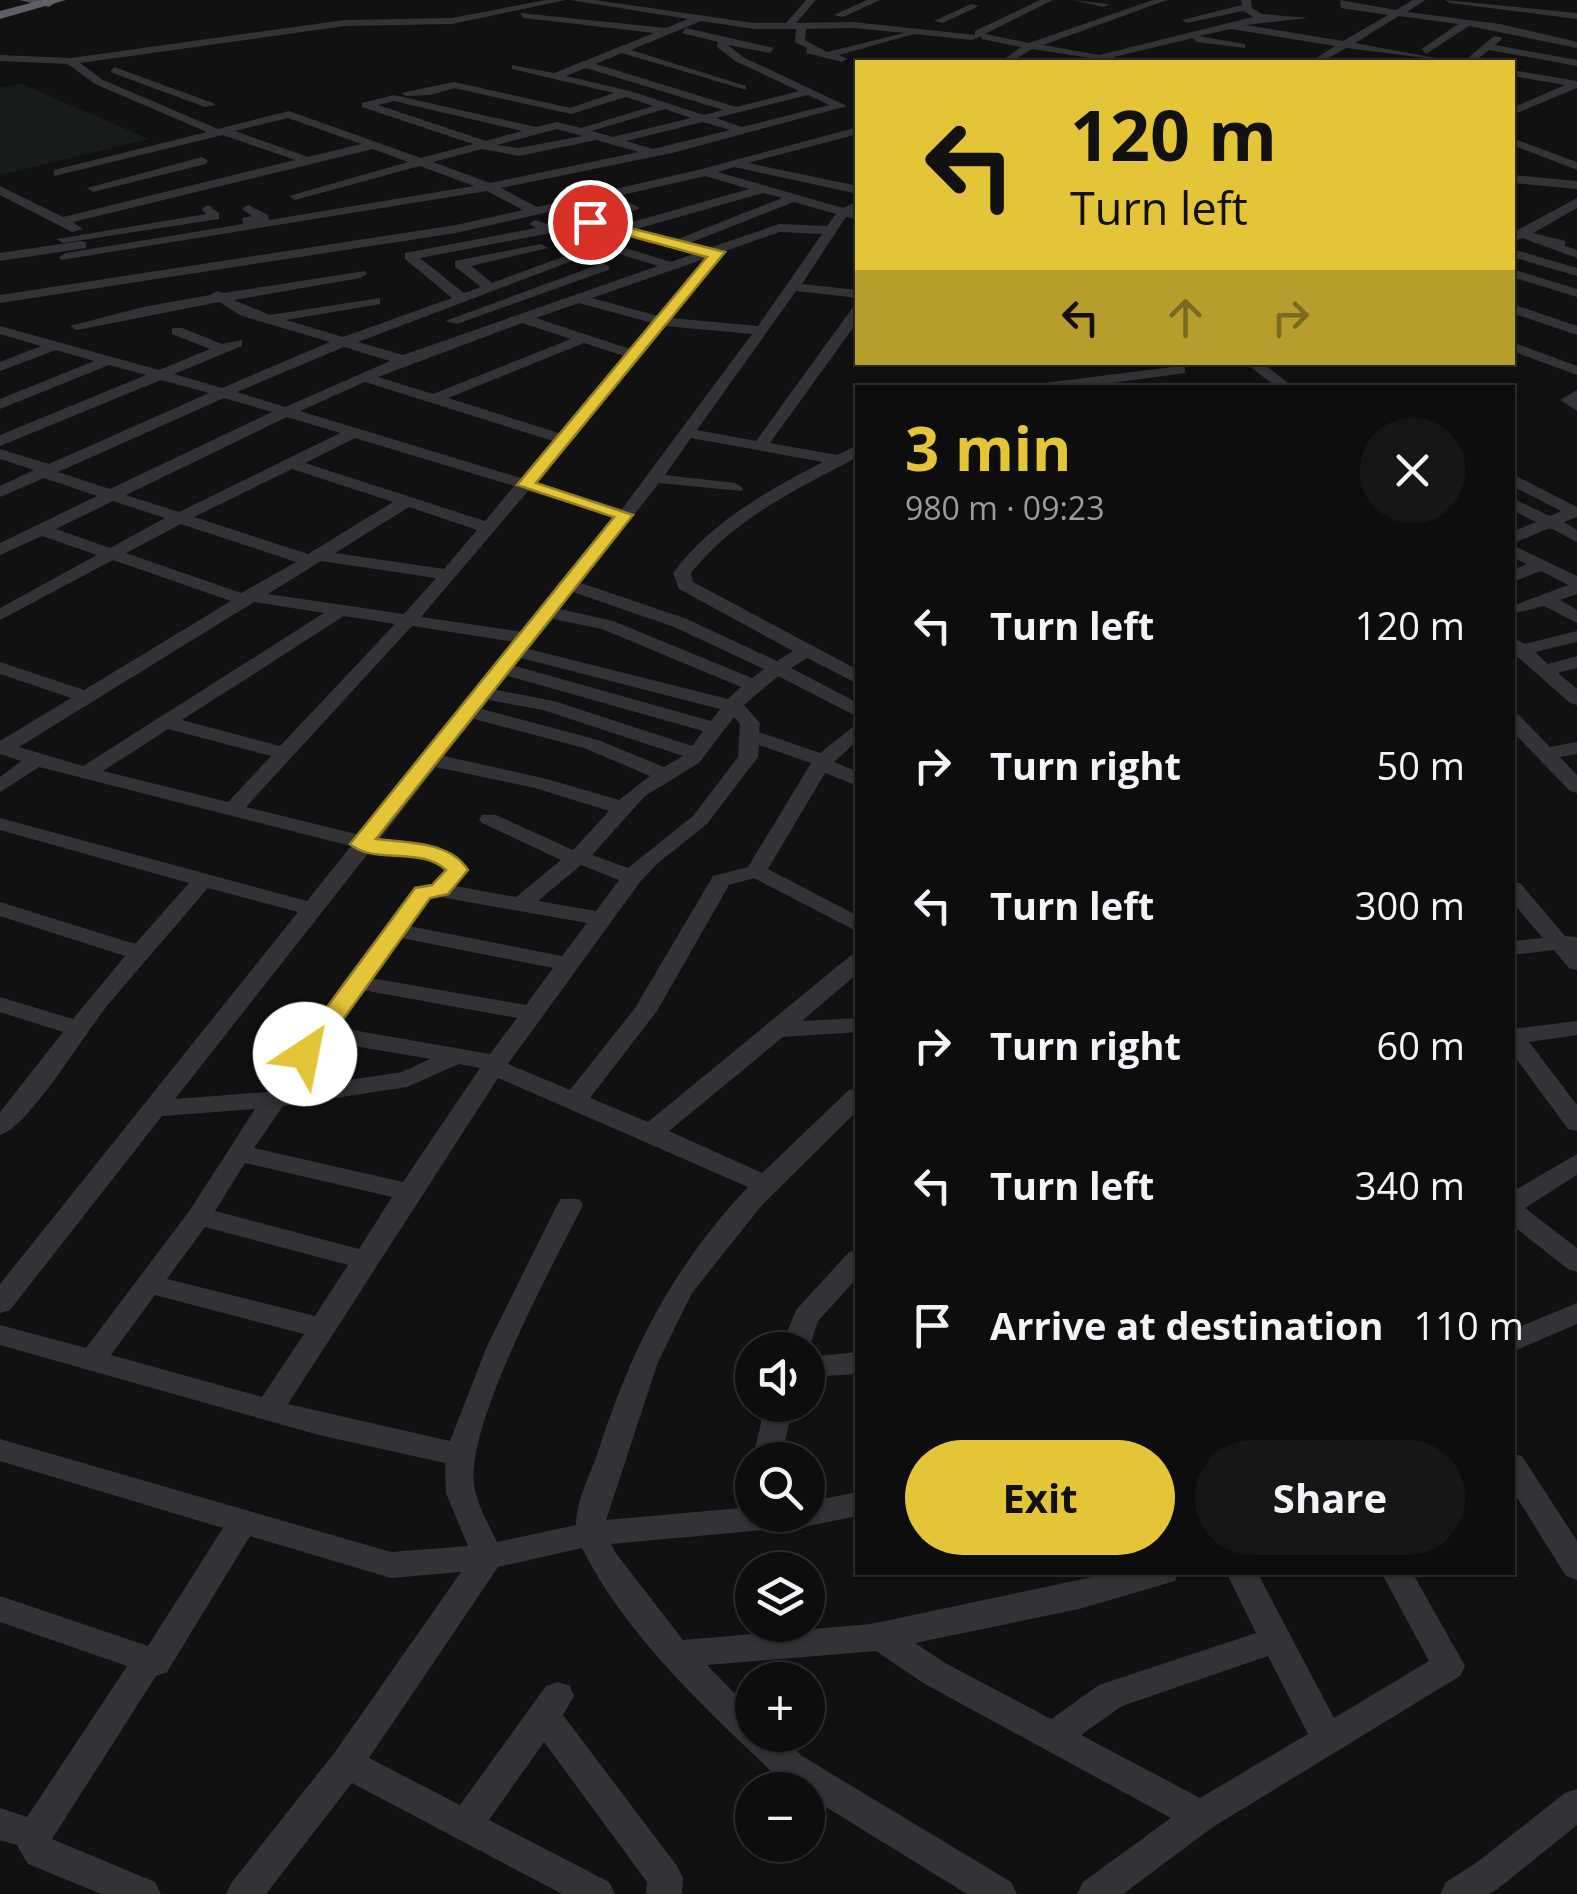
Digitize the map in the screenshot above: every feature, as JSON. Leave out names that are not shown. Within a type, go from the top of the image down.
[{"type":"highway","points":[[0,16],[43,2]]},
{"type":"street","points":[[0,62],[71,60],[330,25],[438,22],[561,0]]},
{"type":"street","points":[[574,0],[721,22],[981,34],[1048,0]]},
{"type":"street","points":[[586,0],[700,19]]},
{"type":"street","points":[[794,26],[811,0]]},
{"type":"street","points":[[839,15],[875,0]]},
{"type":"street","points":[[1077,0],[1104,4]]},
{"type":"street","points":[[1008,60],[1030,46],[1162,0]]},
{"type":"street","points":[[1344,0],[1344,6],[1528,32],[1577,45]]},
{"type":"street","points":[[1317,60],[1420,0]]},
{"type":"street","points":[[1528,32],[1566,1]]},
{"type":"street","points":[[1187,20],[1246,4],[1262,17]]},
{"type":"street","points":[[1453,5],[1577,16]]},
{"type":"street","points":[[1453,5],[1577,28]]},
{"type":"street","points":[[938,21],[974,6]]},
{"type":"street","points":[[802,12],[856,20],[851,25]]},
{"type":"street","points":[[500,13],[673,30],[770,50]]},
{"type":"street","points":[[1098,58],[1262,17],[1304,18]]},
{"type":"street","points":[[922,18],[1030,46],[1112,60]]},
{"type":"street","points":[[498,94],[588,65],[700,19]]},
{"type":"street","points":[[1233,26],[1422,57],[1466,22]]},
{"type":"street","points":[[794,26],[801,43],[815,48],[811,51],[855,62]]},
{"type":"street","points":[[1470,60],[1509,29]]},
{"type":"street","points":[[827,55],[917,32]]},
{"type":"street","points":[[1188,38],[1241,46]]},
{"type":"street","points":[[726,42],[721,45],[739,59],[855,112]]},
{"type":"street","points":[[1484,49],[1577,63]]},
{"type":"street","points":[[1484,49],[1564,70]]},
{"type":"street","points":[[625,51],[742,88]]},
{"type":"street","points":[[71,60],[99,82],[131,96],[218,132],[236,133],[309,161]]},
{"type":"street","points":[[588,65],[735,110]]},
{"type":"street","points":[[516,66],[667,105],[788,148]]},
{"type":"street","points":[[114,70],[209,105]]},
{"type":"street","points":[[569,90],[623,74]]},
{"type":"street","points":[[1515,74],[1577,85]]},
{"type":"street","points":[[601,135],[515,153],[366,105],[454,85],[572,111],[626,93]]},
{"type":"street","points":[[1515,111],[1577,85]]},
{"type":"street","points":[[131,96],[166,88]]},
{"type":"street","points":[[615,140],[807,92]]},
{"type":"street","points":[[532,102],[551,96]]},
{"type":"street","points":[[391,98],[536,130]]},
{"type":"street","points":[[585,130],[667,105]]},
{"type":"street","points":[[274,236],[61,262],[489,187],[672,149],[840,105]]},
{"type":"street","points":[[58,173],[290,114],[489,187],[537,212]]},
{"type":"street","points":[[294,196],[560,124],[648,151]]},
{"type":"street","points":[[0,300],[518,216],[705,172],[855,129]]},
{"type":"street","points":[[1515,142],[1577,164]]},
{"type":"street","points":[[66,220],[375,145]]},
{"type":"street","points":[[168,146],[336,214]]},
{"type":"street","points":[[93,188],[202,162]]},
{"type":"street","points":[[734,164],[824,183],[850,207]]},
{"type":"street","points":[[44,166],[129,204]]},
{"type":"street","points":[[1515,167],[1547,180],[1577,185]]},
{"type":"street","points":[[705,172],[787,199],[850,207]]},
{"type":"street","points":[[0,1302],[654,478],[850,207],[855,180]]},
{"type":"street","points":[[1515,180],[1527,183],[1547,180]]},
{"type":"street","points":[[674,245],[824,183]]},
{"type":"street","points":[[654,184],[700,207]]},
{"type":"street","points":[[0,190],[66,220],[85,236]]},
{"type":"street","points":[[618,230],[758,190]]},
{"type":"street","points":[[608,196],[634,208],[590,222],[715,253]]},
{"type":"street","points":[[1522,233],[1576,204]]},
{"type":"street","points":[[0,550],[109,494],[403,360],[782,227],[850,207]]},
{"type":"street","points":[[0,248],[214,216],[208,209]]},
{"type":"street","points":[[0,257],[264,218],[248,209]]},
{"type":"street","points":[[518,216],[547,230],[672,267]]},
{"type":"street","points":[[1554,218],[1577,225]]},
{"type":"street","points":[[462,298],[410,256],[547,230]]},
{"type":"street","points":[[1522,233],[1560,244]]},
{"type":"street","points":[[0,288],[317,238]]},
{"type":"street","points":[[508,238],[641,278]]},
{"type":"street","points":[[1577,242],[1568,240],[1553,247],[1577,254]]},
{"type":"street","points":[[490,288],[460,264],[541,248]]},
{"type":"street","points":[[232,810],[449,575],[662,322],[715,253]]},
{"type":"street","points":[[1515,254],[1577,272]]},
{"type":"street","points":[[0,492],[220,392],[342,342],[574,258]]},
{"type":"street","points":[[452,321],[603,266]]},
{"type":"street","points":[[188,270],[221,298],[247,313],[403,360]]},
{"type":"street","points":[[83,320],[360,274]]},
{"type":"street","points":[[1515,274],[1577,293]]},
{"type":"street","points":[[793,286],[852,293]]},
{"type":"street","points":[[52,291],[66,302]]},
{"type":"street","points":[[580,299],[662,322],[762,331]]},
{"type":"street","points":[[267,319],[375,301]]},
{"type":"street","points":[[1515,309],[1577,331]]},
{"type":"street","points":[[760,446],[855,314]]},
{"type":"street","points":[[525,319],[634,355]]},
{"type":"street","points":[[0,442],[229,346],[177,331]]},
{"type":"street","points":[[3,333],[220,392],[625,515]]},
{"type":"street","points":[[434,399],[584,338]]},
{"type":"street","points":[[0,366],[54,346]]},
{"type":"street","points":[[1515,347],[1577,370]]},
{"type":"street","points":[[0,404],[106,361]]},
{"type":"street","points":[[1087,365],[1105,384],[1181,370]]},
{"type":"street","points":[[1256,365],[1284,385]]},
{"type":"street","points":[[364,378],[564,439]]},
{"type":"street","points":[[1577,395],[1568,400],[1577,406]]},
{"type":"street","points":[[0,615],[180,518],[354,432]]},
{"type":"street","points":[[687,433],[760,446],[852,454]]},
{"type":"street","points":[[0,454],[180,518],[312,557],[449,575]]},
{"type":"street","points":[[852,454],[784,490],[707,540],[682,573],[685,585],[855,676]]},
{"type":"street","points":[[290,463],[489,528]]},
{"type":"street","points":[[654,478],[735,488]]},
{"type":"street","points":[[1515,481],[1574,512],[1515,538]]},
{"type":"street","points":[[2,748],[406,501]]},
{"type":"street","points":[[1515,504],[1577,537]]},
{"type":"street","points":[[39,528],[246,597],[408,620],[520,644],[733,706],[749,720],[748,758],[700,820],[650,858],[599,918],[494,1065],[269,1410]]},
{"type":"street","points":[[1515,551],[1575,581],[1546,600],[1517,610]]},
{"type":"street","points":[[1515,575],[1543,564]]},
{"type":"street","points":[[568,585],[666,617],[778,668],[855,709]]},
{"type":"street","points":[[1546,600],[1577,618]]},
{"type":"street","points":[[87,772],[341,610]]},
{"type":"street","points":[[547,612],[607,625],[755,686]]},
{"type":"street","points":[[1518,646],[1577,636]]},
{"type":"street","points":[[1518,646],[1575,693]]},
{"type":"street","points":[[519,905],[577,858],[638,792],[695,754],[713,728],[755,686],[806,651]]},
{"type":"street","points":[[1546,670],[1577,662]]},
{"type":"street","points":[[0,668],[86,697]]},
{"type":"street","points":[[501,668],[713,728]]},
{"type":"street","points":[[482,693],[547,705],[695,754]]},
{"type":"street","points":[[467,711],[591,744],[666,775]]},
{"type":"street","points":[[166,722],[282,754]]},
{"type":"street","points":[[1515,723],[1577,787]]},
{"type":"street","points":[[756,872],[822,762],[855,732]]},
{"type":"street","points":[[750,735],[855,778]]},
{"type":"street","points":[[2,748],[362,843],[416,850],[451,861],[457,870],[440,890]]},
{"type":"street","points":[[1546,754],[1577,748]]},
{"type":"street","points":[[428,759],[540,784],[622,808]]},
{"type":"street","points":[[0,786],[36,760]]},
{"type":"street","points":[[490,819],[577,858],[632,877]]},
{"type":"street","points":[[0,824],[310,909]]},
{"type":"street","points":[[574,1101],[644,1011],[722,881],[756,872],[855,923]]},
{"type":"street","points":[[0,1127],[204,880]]},
{"type":"street","points":[[92,1360],[200,1216],[320,1032],[423,893],[440,890],[599,918]]},
{"type":"street","points":[[1515,891],[1569,942],[1577,963]]},
{"type":"street","points":[[0,909],[140,953]]},
{"type":"street","points":[[394,930],[566,964]]},
{"type":"street","points":[[1515,948],[1569,942]]},
{"type":"street","points":[[651,1133],[855,963]]},
{"type":"street","points":[[356,982],[532,1012]]},
{"type":"street","points":[[0,1004],[78,1029]]},
{"type":"street","points":[[777,1030],[855,1025]]},
{"type":"street","points":[[1515,1038],[1577,1028]]},
{"type":"street","points":[[320,1032],[494,1065],[768,1186]]},
{"type":"street","points":[[1515,1041],[1577,1123]]},
{"type":"street","points":[[151,1110],[275,1099],[407,1080],[456,1056]]},
{"type":"street","points":[[735,1715],[713,1695],[612,1575],[590,1534],[591,1515],[666,1314],[721,1237],[855,1099]]},
{"type":"street","points":[[238,1154],[409,1192]]},
{"type":"street","points":[[1515,1205],[1577,1164]]},
{"type":"street","points":[[488,1556],[459,1484],[458,1454],[488,1376],[570,1204]]},
{"type":"street","points":[[1515,1210],[1577,1262]]},
{"type":"street","points":[[200,1216],[366,1260]]},
{"type":"street","points":[[801,1332],[806,1317],[855,1261]]},
{"type":"street","points":[[148,1284],[322,1328]]},
{"type":"street","points":[[1515,1341],[1577,1313]]},
{"type":"street","points":[[0,1334],[269,1410],[458,1454]]},
{"type":"street","points":[[825,1366],[855,1363]]},
{"type":"street","points":[[0,1450],[391,1564],[488,1556],[590,1534],[735,1519]]},
{"type":"street","points":[[1515,1469],[1577,1567]]},
{"type":"street","points":[[825,1511],[855,1505]]},
{"type":"street","points":[[0,1609],[156,1662],[242,1523]]},
{"type":"street","points":[[244,1894],[347,1762],[488,1556]]},
{"type":"street","points":[[679,1654],[880,1636],[1079,1596],[1153,1575]]},
{"type":"street","points":[[1243,1575],[1327,1738]]},
{"type":"street","points":[[1095,1894],[1201,1816],[1450,1666],[1398,1575]]},
{"type":"street","points":[[880,1636],[936,1674],[1201,1816]]},
{"type":"street","points":[[1052,1737],[1110,1696],[1276,1640]]},
{"type":"street","points":[[143,1894],[40,1853],[34,1845],[35,1835],[149,1659]]},
{"type":"street","points":[[465,1826],[551,1706],[664,1878],[664,1894]]},
{"type":"street","points":[[774,1752],[790,1767],[999,1894]]},
{"type":"street","points":[[347,1762],[597,1894]]},
{"type":"street","points":[[1458,1894],[1495,1885],[1577,1804]]},
{"type":"street","points":[[0,1824],[35,1835]]},
{"type":"shaded area","points":[[21,84],[149,139],[0,175],[0,87]]},
{"type":"route","points":[[305,1054],[423,893],[440,890],[457,870],[456,864],[426,851],[361,844],[625,515],[525,485],[719,252],[710,254],[590,222]]}]
